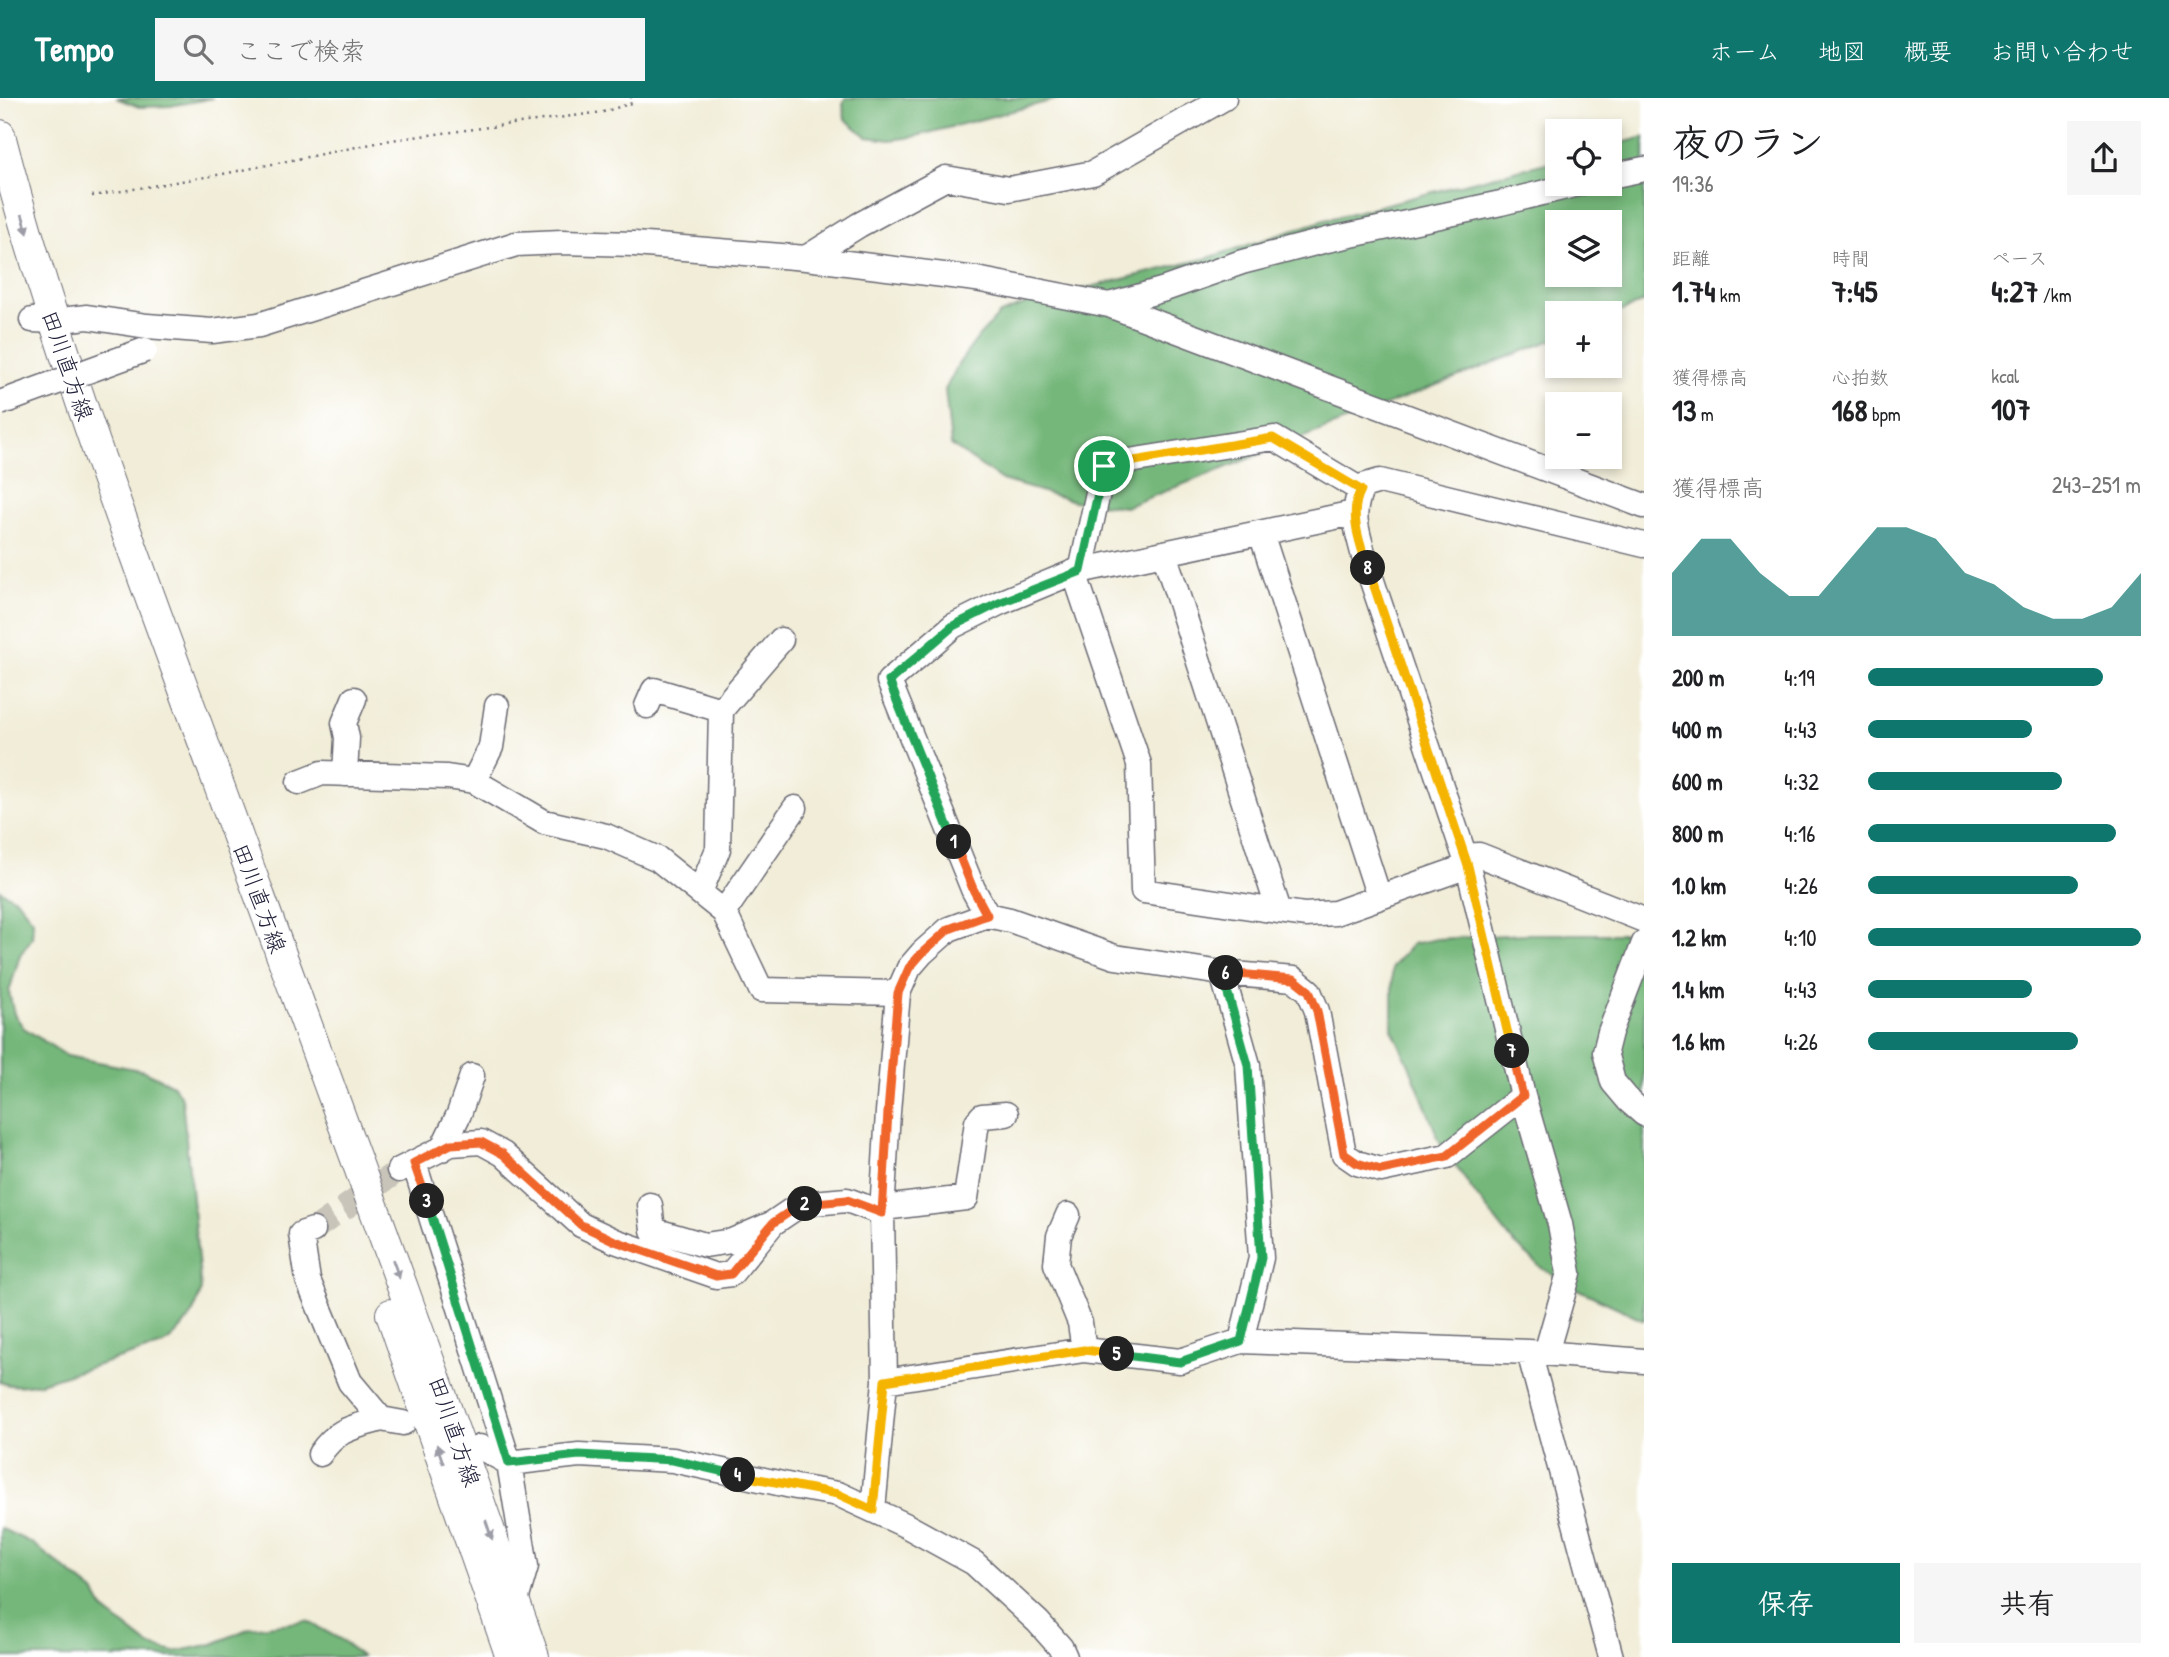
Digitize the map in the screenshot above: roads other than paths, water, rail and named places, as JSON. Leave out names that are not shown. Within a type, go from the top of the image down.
[{"type":"main road","name":"田川直方線","points":[[0,135],[42,321]]},
{"type":"main road","name":"田川直方線","points":[[0,213],[42,321],[415,1381],[505,1609],[534,1657]]},
{"type":"main road","name":"田川直方線","points":[[505,1609],[511,1657]]},
{"type":"street","points":[[806,258],[859,225],[946,178],[1009,190],[1093,173],[1224,98]]},
{"type":"street","points":[[1622,174],[1644,169]]},
{"type":"street","points":[[1109,304],[1165,289],[1242,262],[1327,240],[1545,193]]},
{"type":"street","points":[[0,403],[145,350],[212,331],[259,325],[516,244],[634,244],[806,258],[976,279],[1109,304],[1644,506]]},
{"type":"street","points":[[42,321],[87,317],[147,326],[212,331]]},
{"type":"street","points":[[1357,502],[1273,438],[1104,466],[1078,572],[1139,764],[1143,891],[1305,915],[1335,913],[1479,855],[1644,920]]},
{"type":"street","points":[[1611,1657],[1538,1352],[1569,1273],[1560,1224],[1523,1096],[1466,861],[1364,557],[1357,502],[1363,486],[1380,481],[1644,545]]},
{"type":"street","points":[[987,915],[973,889],[889,681],[953,626],[999,603],[1078,572],[1261,533],[1357,502]]},
{"type":"street","points":[[1261,533],[1379,897]]},
{"type":"street","points":[[1164,553],[1279,911]]},
{"type":"street","points":[[700,892],[718,849],[721,710],[781,640]]},
{"type":"street","points":[[647,706],[654,690],[721,710]]},
{"type":"street","points":[[345,774],[347,738],[344,723],[354,699]]},
{"type":"street","points":[[474,781],[491,747],[498,706]]},
{"type":"street","points":[[299,782],[322,773],[447,777],[474,781],[544,822],[606,836],[658,859],[724,912],[761,990],[898,993]]},
{"type":"street","points":[[724,912],[794,808]]},
{"type":"street","points":[[873,1510],[885,1381],[883,1211],[898,993],[909,968],[949,929],[987,915],[1010,920],[1115,957],[1222,973],[1294,979],[1309,991],[1317,1011],[1344,1154],[1357,1163],[1381,1170],[1447,1156],[1523,1096]]},
{"type":"street","points":[[1644,943],[1605,1052],[1613,1082],[1644,1114]]},
{"type":"street","points":[[1222,973],[1248,1065],[1261,1258],[1241,1341]]},
{"type":"street","points":[[442,1149],[459,1114],[472,1076]]},
{"type":"street","points":[[650,1205],[653,1230],[705,1245],[732,1241],[773,1223],[801,1204],[847,1200],[883,1211],[966,1198],[976,1122],[982,1116],[1006,1114]]},
{"type":"street","points":[[505,1609],[526,1566],[509,1463],[407,1166],[451,1144],[481,1142],[503,1154],[581,1225],[615,1241],[716,1276],[731,1274],[773,1223]]},
{"type":"street","points":[[1068,1215],[1059,1236],[1056,1264],[1080,1323],[1084,1350]]},
{"type":"street","points":[[313,1230],[302,1234],[308,1280],[350,1382],[392,1421],[341,1431],[320,1454]]},
{"type":"street","points":[[885,1381],[1084,1350],[1180,1362],[1241,1341],[1538,1352],[1644,1361]]},
{"type":"street","points":[[480,1447],[509,1463],[579,1455],[673,1460],[838,1494],[974,1563],[1038,1622],[1061,1648],[1065,1657]]},
{"type":"tunnel","points":[[313,1230],[399,1170]]}]
